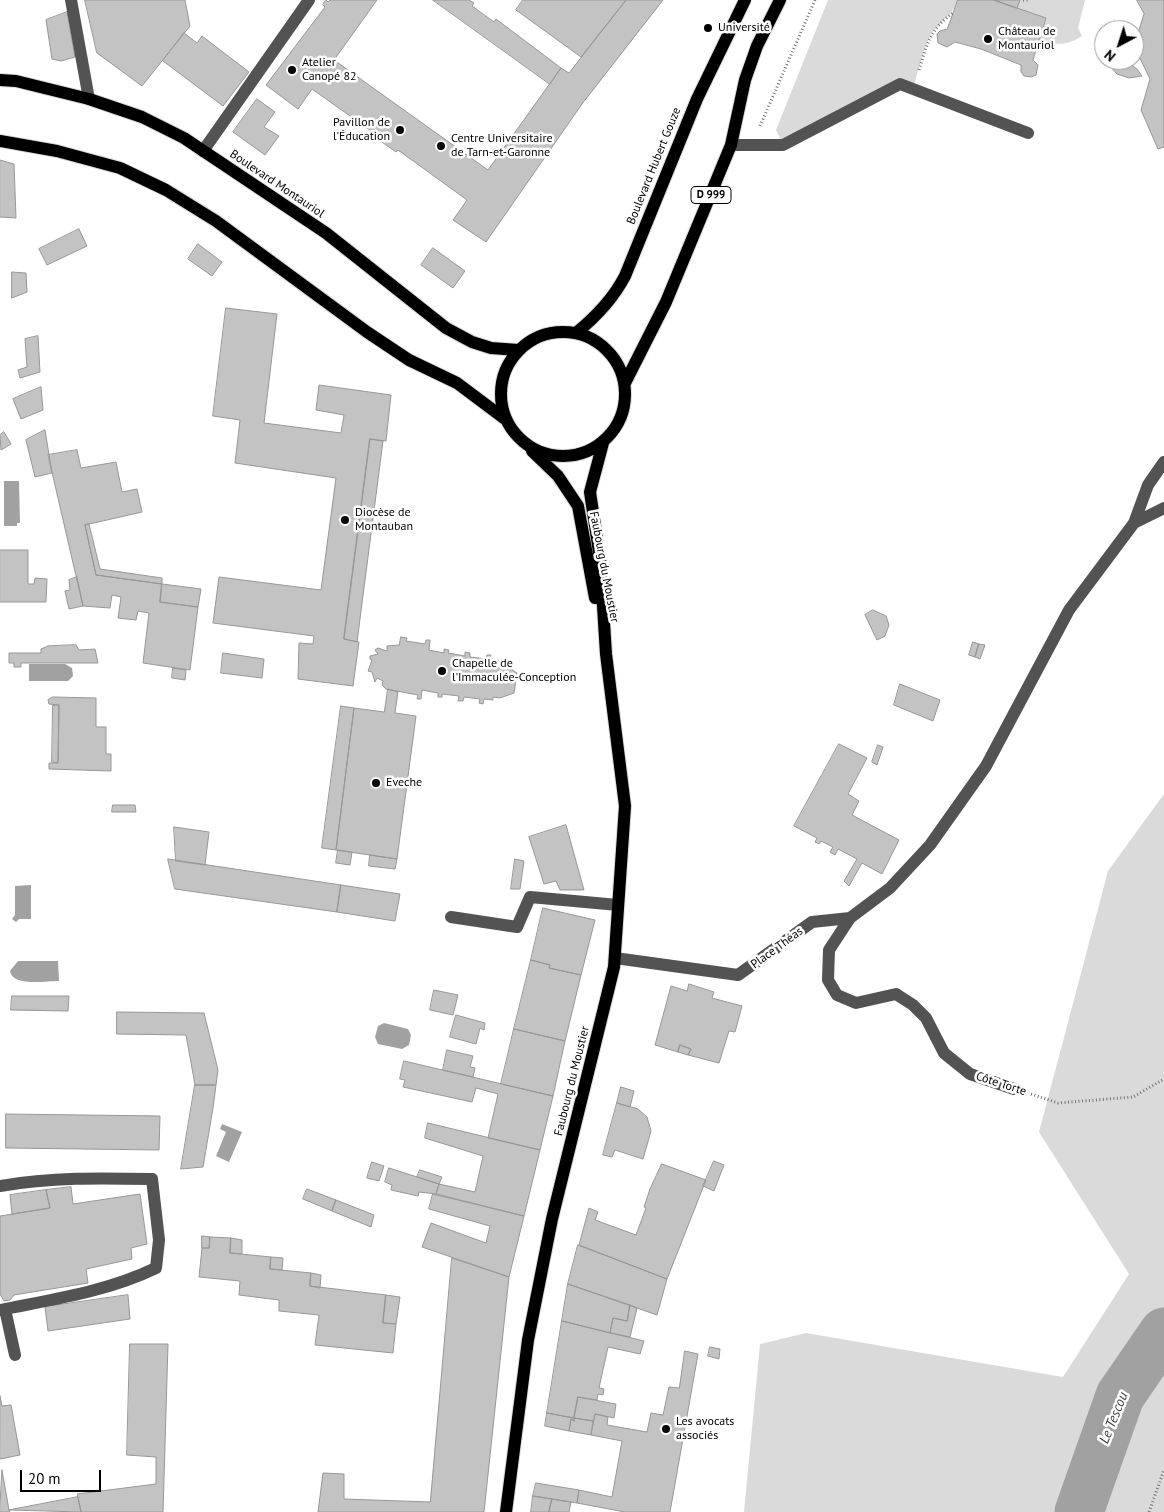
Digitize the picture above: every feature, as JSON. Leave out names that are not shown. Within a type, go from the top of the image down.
[{"type":"main road","name":"Boulevard Hubert Gouze","points":[[576,333],[599,314],[617,292],[626,276],[696,99],[745,0]]},
{"type":"main road","name":"D 999","points":[[624,383],[666,302],[731,145],[745,80],[757,46],[780,0]]},
{"type":"main road","name":"Boulevard Montauriol","points":[[0,80],[16,81],[89,100],[142,117],[184,138],[326,233],[446,328],[472,342],[491,348],[518,350]]},
{"type":"main road","points":[[0,141],[57,151],[120,168],[166,190],[238,237],[367,332],[409,360],[457,383],[505,419]]},
{"type":"main road","points":[[555,332],[576,333],[593,339],[608,350],[619,365],[626,400],[622,416],[614,430],[603,443],[589,452],[573,456],[556,457],[540,453],[526,445],[513,433],[505,419],[500,395],[501,387],[504,370],[518,350],[535,338],[548,334],[555,332]]},
{"type":"main road","name":"Faubourg du Moustier","points":[[506,1512],[528,1340],[552,1219],[615,958],[625,806],[606,654],[600,559],[590,492],[603,443]]},
{"type":"main road","name":"Faubourg du Moustier","points":[[526,445],[558,476],[578,506],[606,654]]},
{"type":"street","points":[[72,0],[89,100]]},
{"type":"street","points":[[203,151],[309,0]]},
{"type":"street","points":[[731,145],[783,145],[900,84],[1028,133]]},
{"type":"street","points":[[850,918],[890,888],[930,845],[986,766],[1069,610],[1134,523],[1148,485],[1164,462]]},
{"type":"street","points":[[1134,523],[1164,508]]},
{"type":"street","points":[[451,917],[517,927],[530,897],[618,905]]},
{"type":"street","name":"Place Théas","points":[[615,958],[738,975],[812,922],[850,918]]},
{"type":"street","name":"Côte Torte","points":[[850,918],[830,950],[828,980],[837,995],[856,1003],[896,994],[913,1005],[926,1018],[944,1053],[970,1074],[1014,1089]]},
{"type":"street","points":[[0,1186],[26,1182],[84,1178],[152,1179],[159,1240],[156,1268],[133,1279],[92,1292],[2,1309],[15,1355]]},
{"type":"path","points":[[1023,0],[1030,0]]},
{"type":"path","points":[[913,88],[930,37],[940,23],[953,13]]},
{"type":"path","name":"Côte Torte","points":[[1014,1089],[1058,1103],[1133,1096],[1164,1079]]},
{"type":"path","points":[[1149,1512],[1164,1470]]},
{"type":"shaded area","points":[[828,0],[958,0],[949,15],[937,26],[930,36],[922,55],[913,89],[900,84],[783,145],[776,130]]},
{"type":"shaded area","points":[[1020,0],[1085,0],[1078,28],[1082,36],[1071,42],[1061,44],[1039,41],[1046,18],[1017,8]]},
{"type":"shaded area","points":[[4,481],[19,481],[20,523],[17,523],[17,526],[4,526]]},
{"type":"shaded area","points":[[29,664],[65,664],[72,668],[73,676],[68,681],[29,681]]},
{"type":"shaded area","points":[[1164,794],[1164,1512],[744,1512],[760,1344],[806,1333],[1063,1377],[1129,1274],[1039,1132],[1108,871]]},
{"type":"shaded area","points":[[31,885],[31,919],[19,919],[16,922],[12,919],[15,915],[15,886]]},
{"type":"shaded area","points":[[18,961],[58,961],[59,981],[30,982],[17,979],[12,976],[10,971]]},
{"type":"shaded area","points":[[384,1023],[408,1029],[411,1035],[409,1045],[402,1049],[378,1044],[375,1037],[378,1026]]},
{"type":"shaded area","points":[[222,1124],[242,1132],[229,1162],[216,1156],[226,1132],[220,1129]]},
{"type":"building","points":[[85,0],[185,0],[190,26],[142,86],[97,53]]},
{"type":"building","name":"Pavillon de l'Éducation","points":[[326,0],[328,2],[330,0],[377,0],[334,60],[488,170],[561,68],[569,73],[626,0],[663,0],[582,104],[486,242],[453,220],[467,200],[398,150],[396,152],[379,140],[381,138],[312,89],[298,109],[266,85],[325,7],[323,5]]},
{"type":"building","points":[[433,0],[469,0],[474,3],[472,6],[494,22],[496,19],[561,68],[550,84]]},
{"type":"building","points":[[523,0],[626,0],[581,57],[516,10]]},
{"type":"building","name":"Château de Montauriol","points":[[958,0],[994,0],[1046,18],[1033,60],[1038,65],[1036,75],[1031,77],[1024,76],[1021,72],[1021,65],[981,49],[955,42],[947,47],[938,43],[937,34],[947,29]]},
{"type":"building","points":[[994,0],[1020,0],[1017,8]]},
{"type":"building","points":[[1137,0],[1164,0],[1164,147],[1158,149],[1141,110],[1150,79],[1144,67],[1144,20],[1142,20],[1144,14]]},
{"type":"building","points":[[67,12],[75,57],[61,61],[52,59],[46,20]]},
{"type":"building","points":[[184,33],[197,43],[202,36],[249,72],[223,106],[163,61]]},
{"type":"building","points":[[1114,70],[1138,70],[1142,76],[1129,78],[1117,74]]},
{"type":"building","points":[[257,99],[275,112],[264,127],[279,136],[265,155],[233,132]]},
{"type":"building","points":[[0,160],[14,164],[16,218],[0,217]]},
{"type":"building","points":[[79,229],[87,246],[47,265],[39,249]]},
{"type":"building","points":[[198,244],[222,262],[212,276],[188,259]]},
{"type":"building","points":[[433,248],[465,271],[453,288],[421,265]]},
{"type":"building","points":[[12,272],[26,273],[27,292],[12,298]]},
{"type":"building","name":"Diocèse de Montauban","points":[[226,308],[277,314],[264,423],[341,433],[344,415],[316,410],[319,385],[391,395],[386,441],[370,439],[344,639],[359,642],[353,686],[298,679],[299,643],[313,644],[314,636],[213,623],[219,577],[321,590],[336,478],[235,463],[240,420],[213,416]]},
{"type":"building","points":[[38,336],[40,372],[20,378],[18,370],[27,367],[25,339]]},
{"type":"building","points":[[41,387],[43,410],[21,419],[13,399]]},
{"type":"building","points":[[45,430],[52,473],[35,477],[26,440]]},
{"type":"building","points":[[4,432],[11,444],[1,450],[0,435]]},
{"type":"building","points":[[370,439],[383,441],[357,642],[344,639]]},
{"type":"building","points":[[77,450],[81,468],[116,462],[122,492],[137,489],[142,512],[85,525],[96,575],[162,584],[160,602],[198,607],[190,670],[143,663],[149,613],[138,611],[136,620],[118,618],[121,597],[112,595],[110,608],[83,606],[48,455]]},
{"type":"building","points":[[89,524],[100,569],[162,578],[162,584],[96,575],[85,525]]},
{"type":"building","points":[[0,550],[28,550],[28,584],[34,584],[35,578],[47,579],[46,602],[0,602]]},
{"type":"building","points":[[77,577],[83,606],[69,609],[65,591],[70,590],[69,580]]},
{"type":"building","points":[[162,584],[201,589],[198,607],[160,602]]},
{"type":"building","points":[[873,610],[886,616],[889,625],[885,636],[877,640],[865,615]]},
{"type":"building","name":"Chapelle de l'Immaculée-Conception","points":[[401,637],[407,638],[406,641],[425,644],[426,640],[430,640],[429,650],[444,653],[444,649],[449,650],[448,653],[465,656],[465,652],[470,653],[470,657],[486,659],[487,655],[491,655],[490,660],[500,661],[499,664],[505,665],[517,673],[514,693],[500,698],[493,697],[493,700],[484,699],[483,704],[479,703],[480,699],[464,697],[463,701],[458,701],[459,696],[442,694],[442,697],[438,697],[438,693],[422,690],[421,699],[417,699],[418,695],[386,689],[382,685],[383,681],[377,678],[375,682],[372,672],[368,671],[372,660],[370,656],[378,654],[375,650],[378,648],[387,651],[387,646],[399,645]]},
{"type":"building","points":[[973,642],[979,644],[975,657],[969,655]]},
{"type":"building","points":[[979,644],[985,645],[980,659],[975,657]]},
{"type":"building","points":[[76,645],[79,650],[95,649],[98,663],[21,663],[21,667],[14,667],[14,663],[9,663],[9,653],[41,653],[41,649],[48,646]]},
{"type":"building","points":[[223,653],[264,659],[262,678],[221,673]]},
{"type":"building","points":[[173,668],[186,670],[185,680],[172,678]]},
{"type":"building","points":[[900,684],[940,700],[933,721],[894,705]]},
{"type":"building","name":"Eveche","points":[[388,689],[398,692],[395,713],[416,716],[397,859],[336,850],[354,708],[384,712]]},
{"type":"building","points":[[53,697],[96,698],[96,727],[106,727],[106,754],[111,754],[111,771],[49,769],[49,763],[58,763],[59,705],[49,704],[48,700]]},
{"type":"building","points":[[53,705],[59,705],[58,763],[52,762]]},
{"type":"building","points":[[341,706],[354,708],[336,850],[322,848]]},
{"type":"building","points":[[839,744],[867,758],[848,794],[859,801],[852,815],[899,840],[882,874],[862,863],[849,886],[844,881],[857,859],[838,849],[835,855],[830,852],[833,847],[821,841],[819,844],[815,842],[817,838],[794,826]]},
{"type":"building","points":[[878,745],[883,747],[877,765],[872,762]]},
{"type":"building","points":[[113,805],[135,805],[136,812],[112,812]]},
{"type":"building","points":[[566,825],[584,890],[560,890],[556,881],[544,884],[529,837]]},
{"type":"building","points":[[174,827],[209,832],[205,865],[176,861]]},
{"type":"building","points":[[338,850],[352,852],[350,865],[336,863]]},
{"type":"building","points":[[370,855],[397,859],[395,869],[369,866]]},
{"type":"building","points":[[168,859],[341,885],[337,912],[175,889]]},
{"type":"building","points":[[515,859],[524,861],[520,889],[511,889]]},
{"type":"building","points":[[341,885],[400,894],[395,921],[337,912]]},
{"type":"building","points":[[543,908],[595,920],[581,975],[549,968],[550,965],[531,960]]},
{"type":"building","points":[[531,960],[550,965],[549,968],[581,975],[565,1041],[514,1029]]},
{"type":"building","points":[[689,984],[714,992],[712,998],[742,1006],[735,1032],[729,1031],[719,1063],[688,1055],[691,1049],[680,1045],[678,1052],[655,1045],[671,986],[687,991]]},
{"type":"building","points":[[434,990],[458,995],[453,1015],[430,1010]]},
{"type":"building","points":[[12,996],[69,996],[68,1011],[11,1010]]},
{"type":"building","points":[[117,1012],[204,1013],[218,1070],[216,1085],[195,1085],[186,1035],[117,1034]]},
{"type":"building","points":[[456,1015],[485,1023],[484,1030],[480,1028],[476,1044],[450,1037]]},
{"type":"building","points":[[514,1029],[565,1041],[553,1096],[501,1084]]},
{"type":"building","points":[[680,1045],[691,1049],[688,1055],[678,1052]]},
{"type":"building","points":[[447,1050],[473,1056],[470,1067],[475,1068],[473,1077],[443,1070]]},
{"type":"building","points":[[404,1061],[553,1096],[540,1150],[488,1138],[498,1094],[476,1088],[472,1102],[403,1087],[405,1080],[400,1079]]},
{"type":"building","points":[[195,1085],[216,1085],[213,1108],[203,1167],[181,1169]]},
{"type":"building","points":[[621,1087],[634,1091],[630,1107],[617,1103]]},
{"type":"building","points":[[617,1103],[638,1109],[647,1117],[651,1131],[643,1159],[615,1150],[612,1157],[603,1155]]},
{"type":"building","points":[[6,1114],[160,1116],[159,1150],[6,1148]]},
{"type":"building","points":[[428,1123],[540,1150],[524,1216],[436,1194],[439,1184],[475,1192],[483,1156],[425,1138]]},
{"type":"building","points":[[714,1161],[724,1165],[714,1191],[703,1186]]},
{"type":"building","points":[[372,1162],[384,1166],[379,1181],[367,1178]]},
{"type":"building","points":[[662,1164],[706,1180],[667,1279],[579,1245],[589,1208],[598,1212],[595,1220],[636,1235],[646,1208],[644,1207],[650,1189]]},
{"type":"building","points":[[389,1168],[439,1184],[436,1194],[419,1192],[418,1196],[391,1190],[392,1185],[385,1182]]},
{"type":"building","points":[[420,1170],[442,1177],[439,1184],[417,1177]]},
{"type":"building","points":[[71,1187],[73,1204],[140,1194],[147,1244],[131,1248],[132,1259],[86,1269],[88,1283],[14,1295],[10,1300],[4,1301],[0,1294],[0,1216],[50,1208],[46,1190]]},
{"type":"building","points":[[307,1189],[336,1200],[332,1211],[303,1199]]},
{"type":"building","points":[[46,1190],[50,1208],[12,1214],[10,1195]]},
{"type":"building","points":[[433,1194],[524,1216],[509,1277],[422,1247],[431,1223],[486,1243],[490,1226],[429,1209]]},
{"type":"building","points":[[336,1200],[374,1215],[371,1227],[332,1211]]},
{"type":"building","points":[[202,1236],[210,1237],[209,1248],[202,1248]]},
{"type":"building","points":[[210,1237],[231,1238],[230,1253],[271,1257],[270,1269],[311,1273],[310,1286],[386,1295],[383,1323],[396,1324],[393,1353],[315,1345],[319,1315],[279,1311],[279,1300],[239,1295],[240,1281],[199,1277],[202,1248],[209,1248]]},
{"type":"building","points":[[231,1238],[242,1240],[242,1254],[230,1253]]},
{"type":"building","points":[[578,1245],[667,1279],[657,1315],[568,1284]]},
{"type":"building","points":[[271,1257],[283,1258],[282,1270],[270,1269]]},
{"type":"building","points":[[452,1258],[509,1277],[484,1512],[318,1512],[323,1473],[344,1474],[344,1499],[430,1502]]},
{"type":"building","points":[[311,1273],[321,1275],[320,1288],[310,1286]]},
{"type":"building","points":[[568,1284],[630,1305],[627,1321],[613,1318],[610,1333],[562,1321]]},
{"type":"building","points":[[128,1295],[130,1319],[48,1331],[45,1307]]},
{"type":"building","points":[[386,1295],[400,1297],[396,1324],[383,1323]]},
{"type":"building","points":[[630,1305],[637,1308],[630,1337],[610,1333],[613,1318],[627,1321]]},
{"type":"building","points":[[562,1321],[644,1341],[640,1354],[608,1347],[599,1388],[604,1389],[603,1395],[598,1394],[597,1400],[578,1397],[574,1418],[547,1413]]},
{"type":"building","points":[[130,1344],[168,1344],[163,1512],[81,1512],[77,1494],[156,1484],[156,1457],[127,1455]]},
{"type":"building","points":[[710,1347],[720,1349],[719,1359],[708,1356]]},
{"type":"building","name":"Les avocats associés","points":[[685,1351],[698,1354],[670,1512],[625,1512],[577,1503],[579,1490],[612,1497],[622,1441],[591,1435],[595,1414],[608,1417],[607,1425],[647,1432],[651,1413],[663,1415],[669,1387],[679,1388]]},
{"type":"building","points":[[0,1396],[2,1406],[11,1405],[20,1455],[0,1459]]},
{"type":"building","points":[[578,1397],[616,1404],[614,1418],[595,1414],[593,1421],[574,1418]]},
{"type":"building","points":[[547,1413],[574,1418],[574,1421],[571,1419],[569,1431],[545,1426]]},
{"type":"building","points":[[574,1418],[593,1421],[591,1435],[569,1431],[571,1419],[574,1421]]},
{"type":"building","points":[[2,1470],[9,1510],[10,1512],[0,1512]]},
{"type":"building","points":[[536,1483],[579,1490],[577,1503],[533,1496]]},
{"type":"building","points":[[533,1496],[552,1499],[549,1512],[531,1512]]},
{"type":"building","points":[[78,1497],[81,1512],[9,1510]]},
{"type":"building","points":[[552,1499],[571,1502],[569,1512],[549,1512]]},
{"type":"waterway","name":"Le Tescou","points":[[1079,1512],[1120,1396],[1164,1332]]},
{"type":"place","name":"Université","points":[[708,28]]},
{"type":"place","name":"Château de Montauriol","points":[[988,39]]},
{"type":"place","name":"Atelier Canopé 82","points":[[292,70]]},
{"type":"place","name":"Pavillon de l'Éducation","points":[[400,130]]},
{"type":"place","name":"Centre Universitaire de Tarn-et-Garonne","points":[[441,146]]},
{"type":"place","name":"Diocèse de Montauban","points":[[345,520]]},
{"type":"place","name":"Chapelle de l'Immaculée-Conception","points":[[442,671]]},
{"type":"place","name":"Eveche","points":[[376,783]]},
{"type":"place","name":"Les avocats associés","points":[[666,1429]]}]
